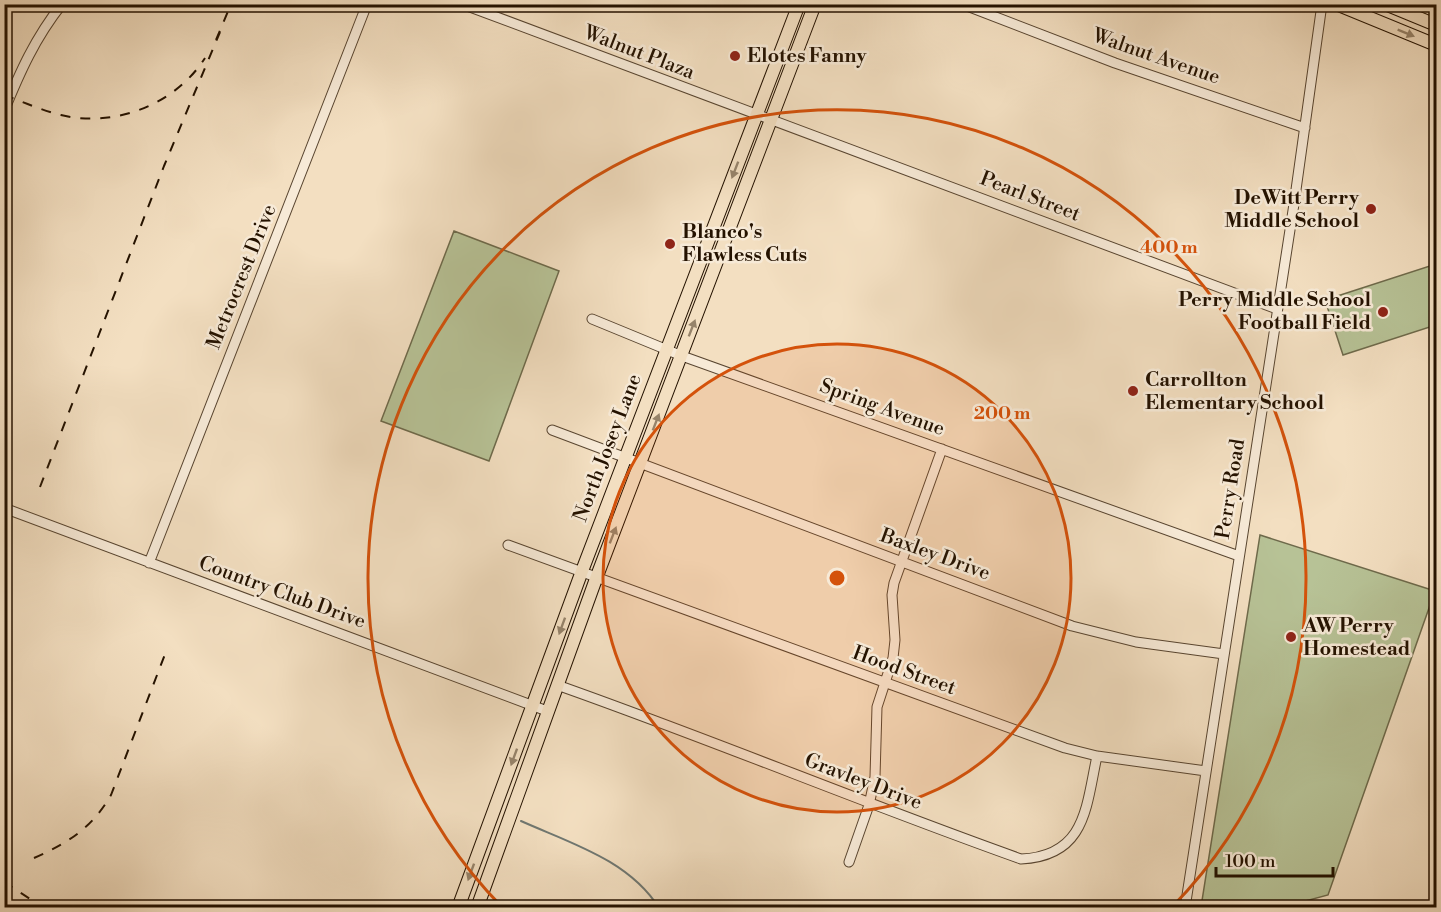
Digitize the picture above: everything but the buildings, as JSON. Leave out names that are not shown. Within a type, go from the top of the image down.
[{"type":"main road","name":"North Josey Lane","points":[[458,908],[582,571],[799,4]]},
{"type":"main road","name":"North Josey Lane","points":[[477,908],[597,576],[815,4]]},
{"type":"main road","points":[[1336,4],[1437,45]]},
{"type":"main road","points":[[1385,4],[1437,26]]},
{"type":"street","points":[[4,111],[27,56],[44,27],[62,4]]},
{"type":"street","name":"Metrocrest Drive","points":[[149,563],[367,4]]},
{"type":"street","name":"Walnut Plaza","points":[[462,4],[771,120]]},
{"type":"street","name":"Walnut Avenue","points":[[962,4],[1115,63],[1305,128]]},
{"type":"street","name":"Perry Road","points":[[1185,908],[1322,4]]},
{"type":"street","name":"Pearl Street","points":[[771,120],[1277,309]]},
{"type":"street","name":"Spring Avenue","points":[[592,319],[682,356],[1239,556]]},
{"type":"street","name":"Baxley Drive","points":[[552,430],[625,460],[1099,634],[1224,654]]},
{"type":"street","points":[[849,862],[869,805],[877,759],[875,723],[895,640],[892,595],[942,449]]},
{"type":"street","name":"Country Club Drive","points":[[4,508],[547,711]]},
{"type":"street","name":"Hood Street","points":[[508,544],[1065,748],[1097,756],[1206,771]]},
{"type":"street","name":"Gravley Drive","points":[[557,685],[719,744],[869,805],[1021,859],[1038,858],[1063,848],[1081,826],[1097,756]]},
{"type":"green space","points":[[454,231],[559,271],[489,461],[381,421]]},
{"type":"green space","name":"Perry Middle School Football Field","points":[[1436,264],[1436,325],[1343,355],[1325,300]]},
{"type":"green space","points":[[1260,535],[1435,591],[1328,895],[1283,907],[1201,907]]},
{"type":"waterway","points":[[521,821],[615,865],[632,877],[659,908]]},
{"type":"waterway","points":[[1312,908],[1331,904],[1348,908]]},
{"type":"waterway","points":[[1422,908],[1436,905]]},
{"type":"railway","points":[[216,40],[231,4]]},
{"type":"railway","points":[[40,487],[164,166],[220,32]]},
{"type":"railway","points":[[4,95],[61,115],[81,118],[122,115],[142,109],[177,89],[205,58]]},
{"type":"railway","points":[[34,858],[78,833],[104,807],[111,795],[167,649]]},
{"type":"railway","points":[[4,882],[44,908]]},
{"type":"place","name":"Elotes Fanny","points":[[735,56]]},
{"type":"place","name":"DeWitt Perry Middle School","points":[[1371,209]]},
{"type":"place","name":"Blanco's Flawless Cuts","points":[[670,244]]},
{"type":"place","name":"Perry Middle School Football Field","points":[[1383,312]]},
{"type":"place","name":"Carrollton Elementary School","points":[[1133,391]]},
{"type":"place","name":"AW Perry Homestead","points":[[1291,637]]}]
